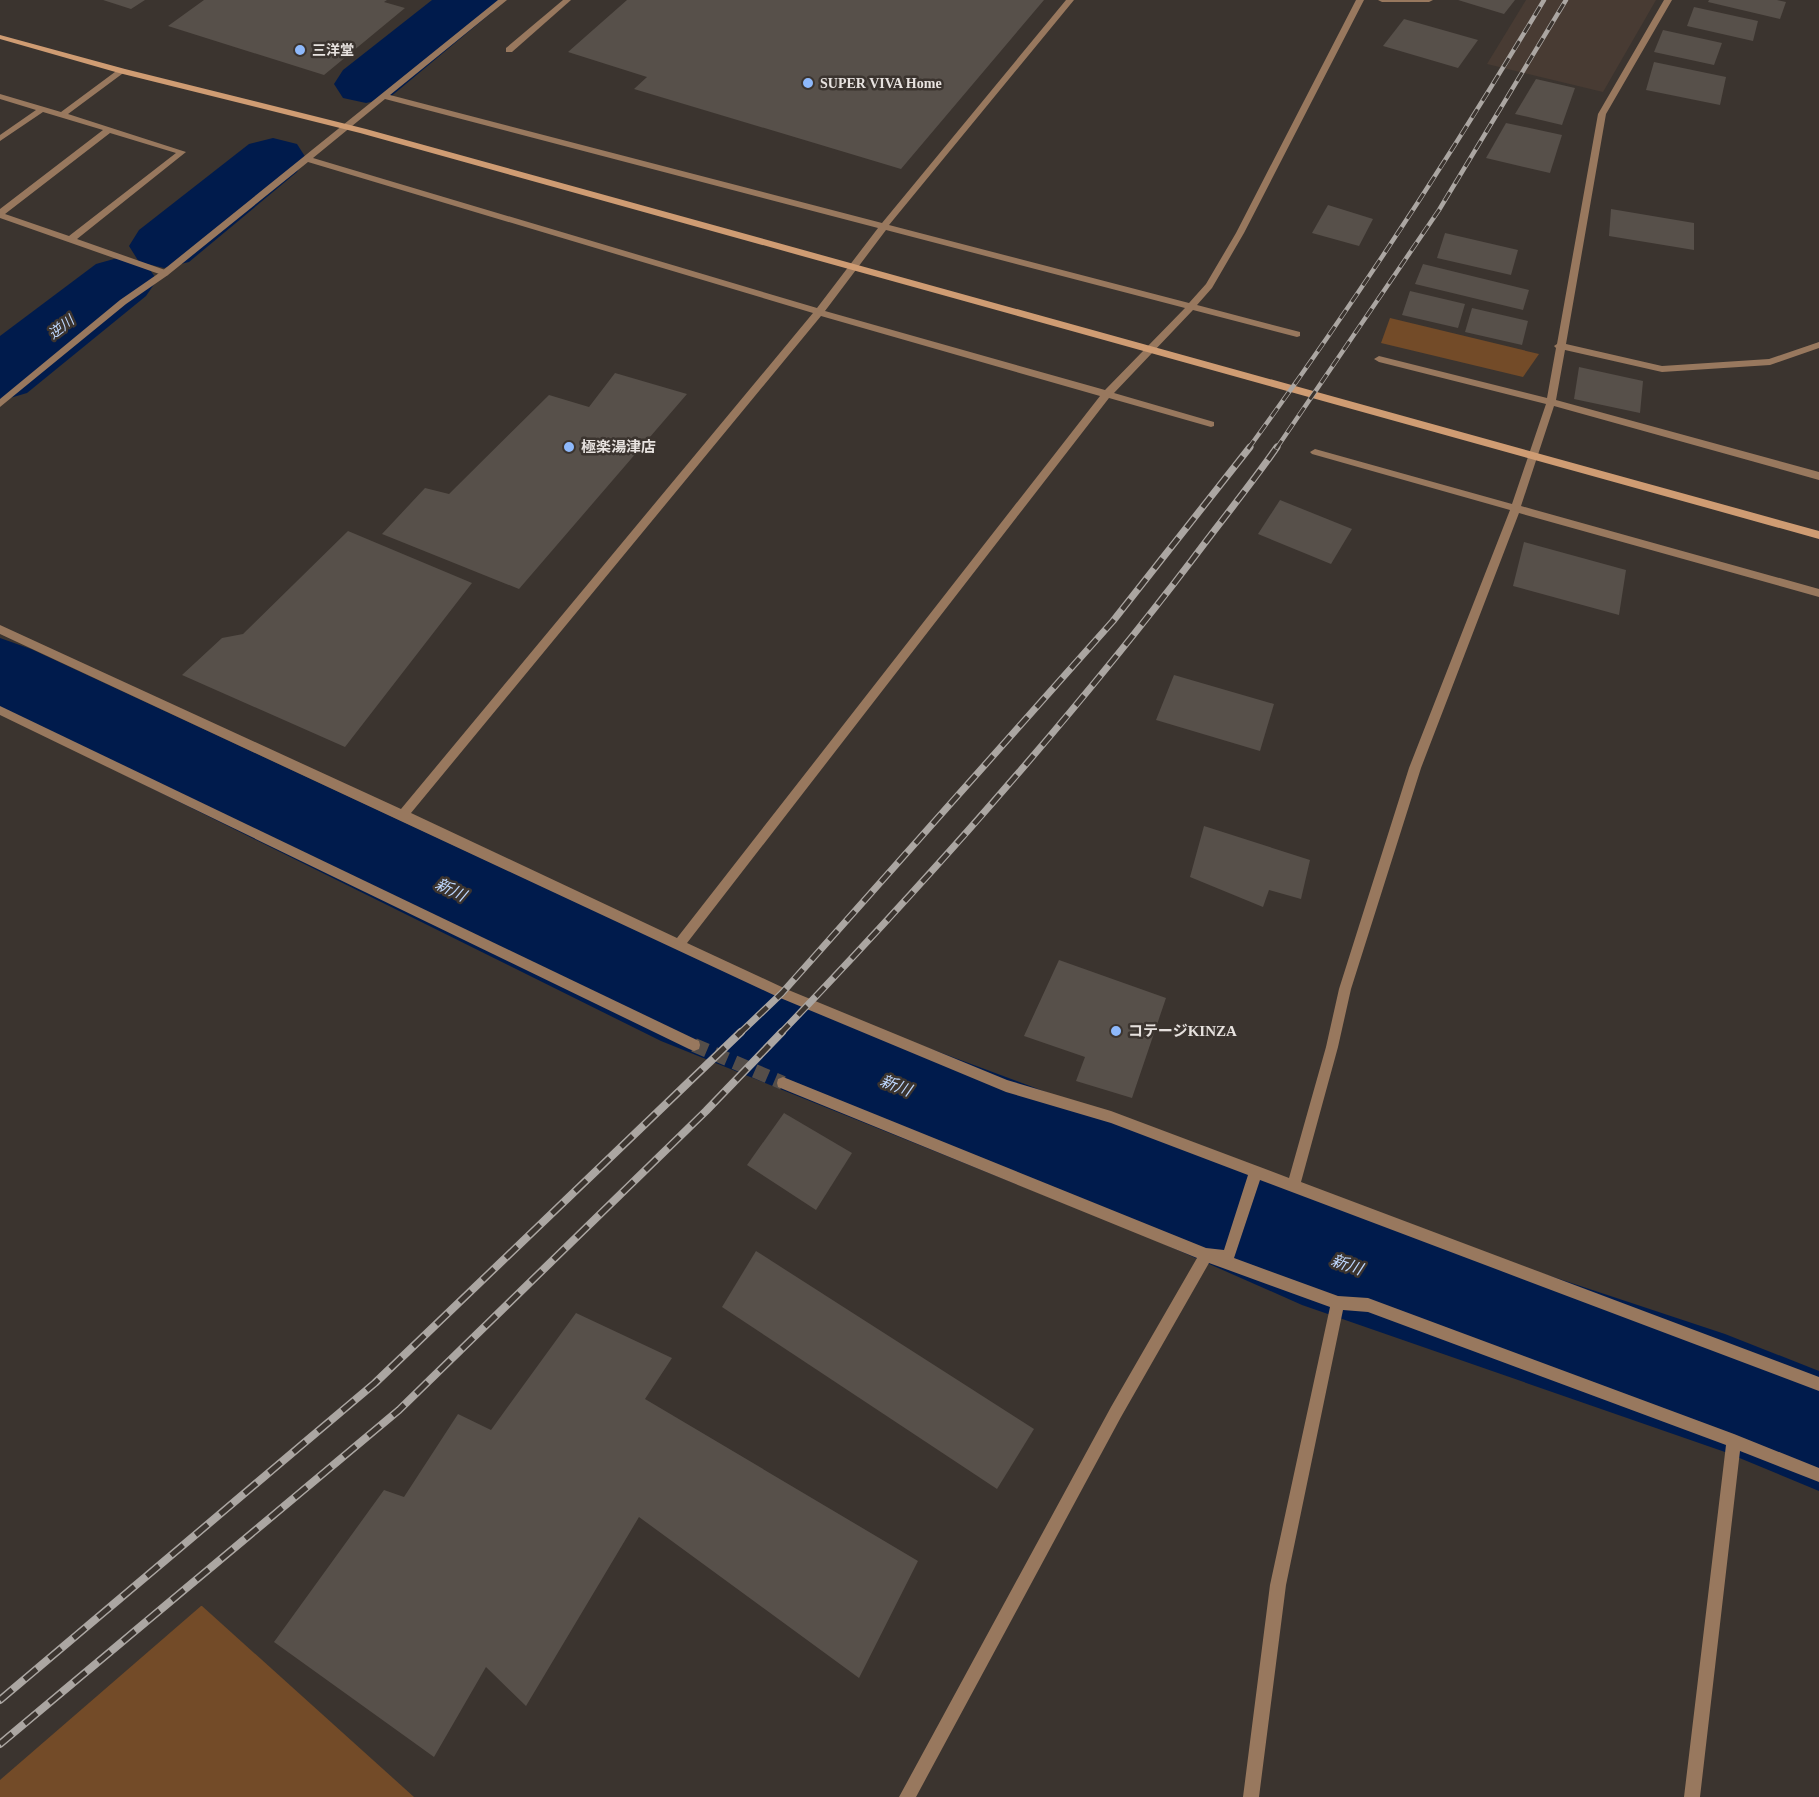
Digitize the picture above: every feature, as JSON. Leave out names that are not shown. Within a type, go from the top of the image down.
[{"type":"street","points":[[0,405],[123,302],[165,273],[503,0]]},
{"type":"street","points":[[508,50],[567,0]]},
{"type":"street","points":[[403,815],[819,312],[883,227],[1070,0]]},
{"type":"street","points":[[679,944],[1106,395],[1175,325],[1209,286],[1240,233],[1360,0]]},
{"type":"street","points":[[1382,0],[1429,0]]},
{"type":"street","points":[[1294,1185],[1332,1047],[1345,989],[1415,768],[1516,507],[1551,402],[1559,346],[1602,114],[1668,0]]},
{"type":"street","points":[[0,37],[122,71],[363,130],[1819,535]]},
{"type":"street","points":[[62,115],[122,71]]},
{"type":"street","points":[[0,96],[182,152],[70,240]]},
{"type":"street","points":[[383,96],[1297,334]]},
{"type":"street","points":[[0,139],[42,109]]},
{"type":"street","points":[[0,214],[110,129]]},
{"type":"street","points":[[307,159],[819,312],[1211,424]]},
{"type":"street","points":[[0,214],[165,273]]},
{"type":"street","points":[[1559,346],[1662,369],[1770,362],[1819,345]]},
{"type":"street","points":[[1379,359],[1551,402],[1819,476]]},
{"type":"street","points":[[1315,452],[1819,593]]},
{"type":"street","points":[[0,629],[782,993],[1006,1086],[1111,1117],[1254,1178],[1294,1185],[1819,1384]]},
{"type":"street","points":[[0,710],[694,1045]]},
{"type":"street","points":[[783,1083],[1206,1255],[1338,1303],[1368,1305],[1734,1441],[1819,1475]]},
{"type":"street","points":[[1206,1255],[1227,1257],[1254,1178]]},
{"type":"street","points":[[907,1797],[1116,1412],[1206,1255]]},
{"type":"street","points":[[1251,1797],[1278,1586],[1338,1303]]},
{"type":"street","points":[[1692,1797],[1734,1441]]},
{"type":"shaded area","points":[[1526,0],[1656,0],[1603,92],[1487,64]]},
{"type":"shaded area","points":[[1390,318],[1539,354],[1523,377],[1381,343]]},
{"type":"shaded area","points":[[201,1606],[414,1797],[0,1797],[0,1780]]},
{"type":"building","points":[[103,0],[145,0],[131,9]]},
{"type":"building","name":"三洋堂","points":[[204,0],[387,0],[384,2],[405,8],[324,75],[168,26]]},
{"type":"building","name":"SUPER VIVA Home","points":[[627,0],[1044,0],[901,169],[634,89],[647,77],[568,52]]},
{"type":"building","points":[[1458,0],[1515,0],[1504,14]]},
{"type":"building","points":[[1709,0],[1786,2],[1780,19],[1708,2]]},
{"type":"building","points":[[1694,7],[1758,21],[1753,41],[1687,26]]},
{"type":"building","points":[[1404,19],[1478,40],[1458,68],[1383,46]]},
{"type":"building","points":[[1663,30],[1722,43],[1714,65],[1654,52]]},
{"type":"building","points":[[1654,62],[1726,77],[1720,105],[1646,90]]},
{"type":"building","points":[[1536,79],[1575,88],[1562,125],[1515,114]]},
{"type":"building","points":[[1506,123],[1562,135],[1550,173],[1486,158]]},
{"type":"building","points":[[1328,205],[1373,219],[1359,246],[1312,233]]},
{"type":"building","points":[[1611,209],[1694,223],[1694,250],[1609,236]]},
{"type":"building","points":[[1445,233],[1518,250],[1511,275],[1437,258]]},
{"type":"building","points":[[1423,264],[1529,290],[1523,310],[1415,284]]},
{"type":"building","points":[[1410,291],[1465,304],[1458,328],[1402,315]]},
{"type":"building","points":[[1472,308],[1528,321],[1522,345],[1465,332]]},
{"type":"building","points":[[1579,367],[1643,381],[1640,413],[1574,399]]},
{"type":"building","name":"極楽湯津店","points":[[615,373],[687,394],[519,589],[382,534],[425,488],[449,494],[549,395],[589,407]]},
{"type":"building","points":[[1280,500],[1352,529],[1331,564],[1258,534]]},
{"type":"building","points":[[348,531],[472,583],[345,747],[182,675],[222,638],[243,634]]},
{"type":"building","points":[[1524,542],[1626,570],[1619,615],[1513,586]]},
{"type":"building","points":[[1174,675],[1274,704],[1260,751],[1156,720]]},
{"type":"building","points":[[1204,826],[1310,860],[1301,899],[1269,890],[1263,907],[1190,877]]},
{"type":"building","points":[[1059,960],[1166,998],[1132,1098],[1076,1081],[1085,1057],[1024,1036]]},
{"type":"building","points":[[784,1113],[852,1153],[816,1210],[747,1165]]},
{"type":"building","points":[[756,1251],[1034,1429],[997,1489],[722,1307]]},
{"type":"building","points":[[576,1313],[672,1358],[645,1399],[918,1561],[859,1678],[639,1517],[526,1706],[486,1667],[434,1757],[274,1642],[384,1490],[404,1497],[458,1414],[491,1430]]},
{"type":"waterway","name":"逆川","points":[[366,84],[470,0]]},
{"type":"waterway","name":"逆川","points":[[164,246],[273,158]]},
{"type":"waterway","name":"逆川","points":[[0,375],[121,280]]},
{"type":"waterway","name":"新川","points":[[0,673],[697,1008],[1185,1198],[1302,1249],[1725,1393],[1819,1431]]},
{"type":"tunnel","points":[[694,1045],[783,1083]]},
{"type":"railway","points":[[1248,449],[1401,228],[1474,115],[1544,0]]},
{"type":"railway","points":[[1276,449],[1439,210],[1566,0]]},
{"type":"railway","points":[[739,1034],[782,993],[1113,621],[1250,447]]},
{"type":"railway","points":[[780,1034],[993,803],[1095,683],[1277,447]]},
{"type":"railway","points":[[0,1700],[375,1383],[741,1032]]},
{"type":"railway","points":[[0,1744],[399,1410],[706,1111],[782,1032]]},
{"type":"place","name":"三洋堂","points":[[300,50]]},
{"type":"place","name":"SUPER VIVA Home","points":[[808,83]]},
{"type":"place","name":"極楽湯津店","points":[[569,447]]},
{"type":"place","name":"コテージKINZA","points":[[1116,1031]]}]
